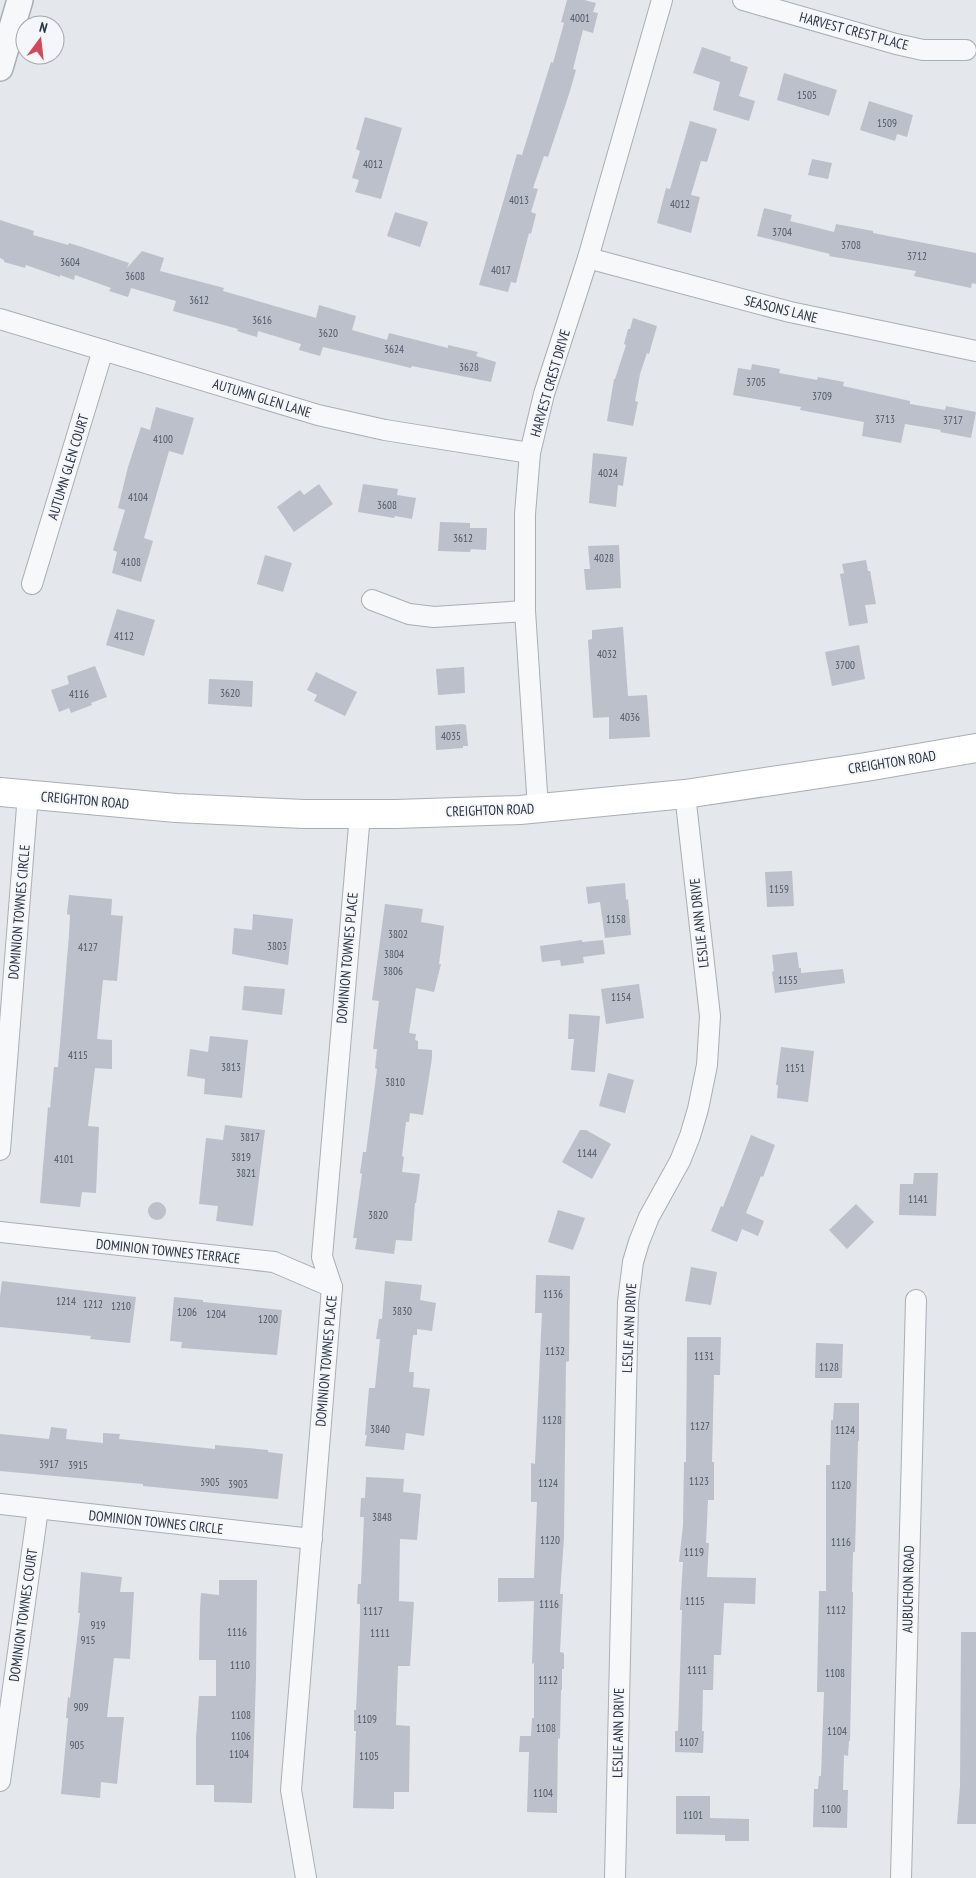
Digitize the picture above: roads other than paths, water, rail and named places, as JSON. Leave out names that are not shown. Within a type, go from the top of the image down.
[{"type":"main road","name":"CREIGHTON ROAD","points":[[0,792],[186,808],[304,814],[520,810],[685,794],[866,767],[976,748]]},
{"type":"street","points":[[0,68],[20,0]]},
{"type":"street","name":"HARVEST CREST DRIVE","points":[[538,808],[525,611],[525,514],[530,453],[544,394],[588,258],[662,0]]},
{"type":"street","name":"HARVEST CREST PLACE","points":[[743,0],[896,44],[923,50],[966,50]]},
{"type":"street","name":"SEASONS LANE","points":[[588,258],[790,312],[976,351]]},
{"type":"street","name":"AUTUMN GLEN LANE","points":[[0,319],[318,415],[385,430],[530,453]]},
{"type":"street","name":"AUTUMN GLEN COURT","points":[[32,584],[103,350]]},
{"type":"street","points":[[372,600],[409,614],[434,617],[525,611]]},
{"type":"street","name":"DOMINION TOWNES CIRCLE","points":[[0,1150],[28,794]]},
{"type":"street","name":"LESLIE ANN DRIVE","points":[[615,1878],[628,1302],[639,1242],[649,1217],[680,1161],[690,1136],[707,1065],[710,1016],[685,794]]},
{"type":"street","name":"DOMINION TOWNES PLACE","points":[[306,1878],[291,1790],[332,1287],[322,1257],[360,814]]},
{"type":"street","name":"DOMINION TOWNES TERRACE","points":[[0,1232],[274,1262],[332,1287]]},
{"type":"street","name":"AUBUCHON ROAD","points":[[901,1878],[916,1300]]},
{"type":"street","name":"DOMINION TOWNES CIRCLE","points":[[0,1504],[312,1539]]},
{"type":"street","name":"DOMINION TOWNES COURT","points":[[0,1780],[38,1509]]}]
